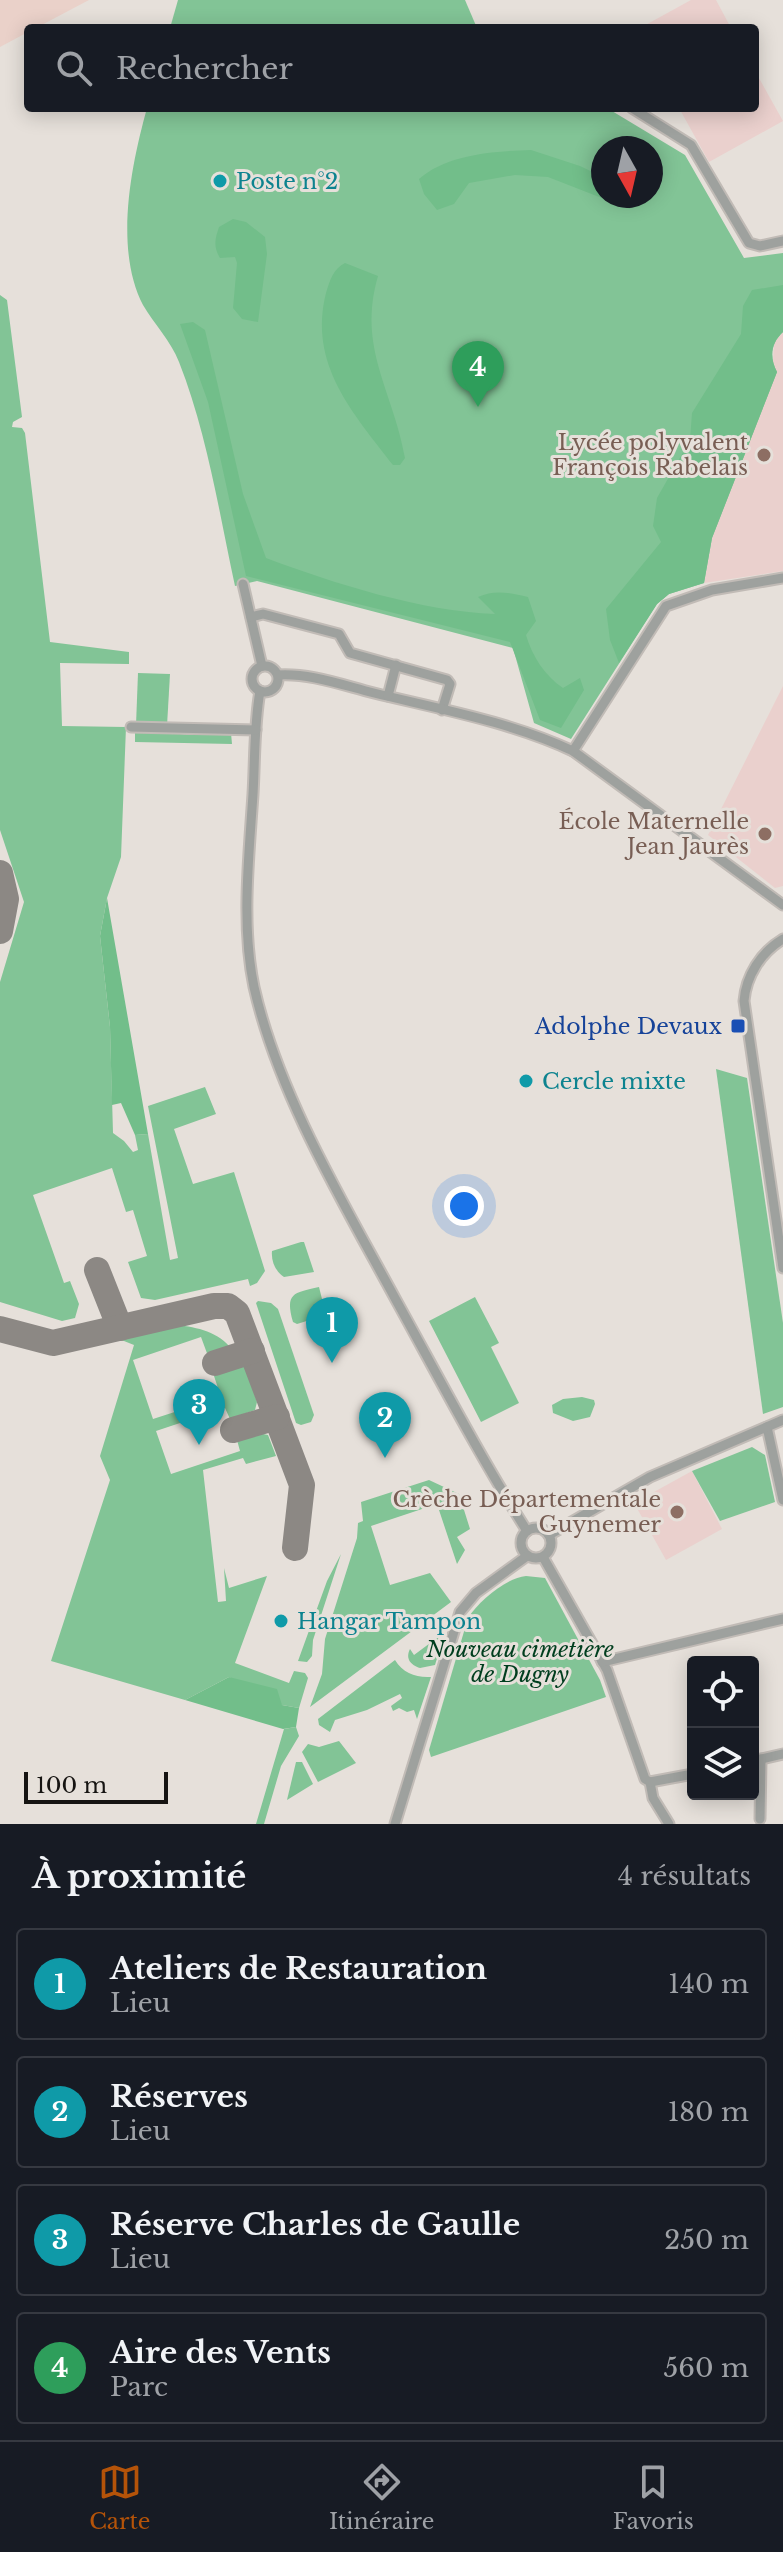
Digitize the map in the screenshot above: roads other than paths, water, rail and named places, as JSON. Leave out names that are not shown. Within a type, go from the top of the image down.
[{"type":"street","points":[[638,112],[691,145],[749,243],[760,246],[783,241]]},
{"type":"street","points":[[573,751],[666,606],[712,590],[783,578]]},
{"type":"street","points":[[243,584],[262,666]]},
{"type":"street","points":[[251,617],[263,614],[339,634],[350,653],[447,680],[450,684],[442,710]]},
{"type":"street","points":[[388,696],[396,665]]},
{"type":"street","points":[[262,666],[270,666],[278,675],[278,683],[272,690],[260,691],[253,685],[252,677],[256,669],[262,666]]},
{"type":"street","points":[[278,675],[296,674],[388,696],[524,732],[573,751],[783,905]]},
{"type":"street","points":[[260,691],[248,884],[249,939],[254,986],[270,1042],[311,1138],[486,1463],[527,1531]]},
{"type":"street","points":[[131,727],[256,730]]},
{"type":"street","points":[[783,939],[766,952],[752,972],[744,993],[783,1268]]},
{"type":"street","points":[[770,1180],[783,1177]]},
{"type":"street","points":[[549,1535],[650,1477],[783,1420]]},
{"type":"street","points":[[767,1427],[783,1500]]},
{"type":"street","points":[[527,1531],[539,1529],[549,1535]]},
{"type":"street","points":[[527,1531],[522,1541],[527,1556]]},
{"type":"street","points":[[395,1824],[460,1612],[476,1593],[527,1556],[543,1557],[550,1550],[549,1535]]},
{"type":"street","points":[[543,1557],[602,1662],[645,1779],[650,1782],[687,1775]]},
{"type":"street","points":[[602,1662],[783,1619]]},
{"type":"street","points":[[759,1760],[783,1754]]},
{"type":"street","points":[[650,1782],[653,1798],[669,1824]]},
{"type":"street","points":[[759,1799],[760,1819]]},
{"type":"place","name":"Poste n°2","points":[[220,181]]},
{"type":"place","name":"Aire des Vents","points":[[478,407]]},
{"type":"place","name":"Lycée polyvalent François Rabelais","points":[[764,455]]},
{"type":"place","name":"École Maternelle Jean Jaurès","points":[[765,834]]},
{"type":"place","name":"Adolphe Devaux","points":[[738,1026]]},
{"type":"place","name":"Cercle mixte","points":[[526,1081]]},
{"type":"place","name":"Ateliers de Restauration","points":[[332,1363]]},
{"type":"place","name":"Réserve Charles de Gaulle","points":[[199,1445]]},
{"type":"place","name":"Réserves","points":[[385,1458]]},
{"type":"place","name":"Crèche Départementale Guynemer","points":[[677,1512]]},
{"type":"place","name":"Hangar Tampon","points":[[281,1621]]},
{"type":"park label","name":"Nouveau cimetière de Dugny","points":[[520,1662]]}]
